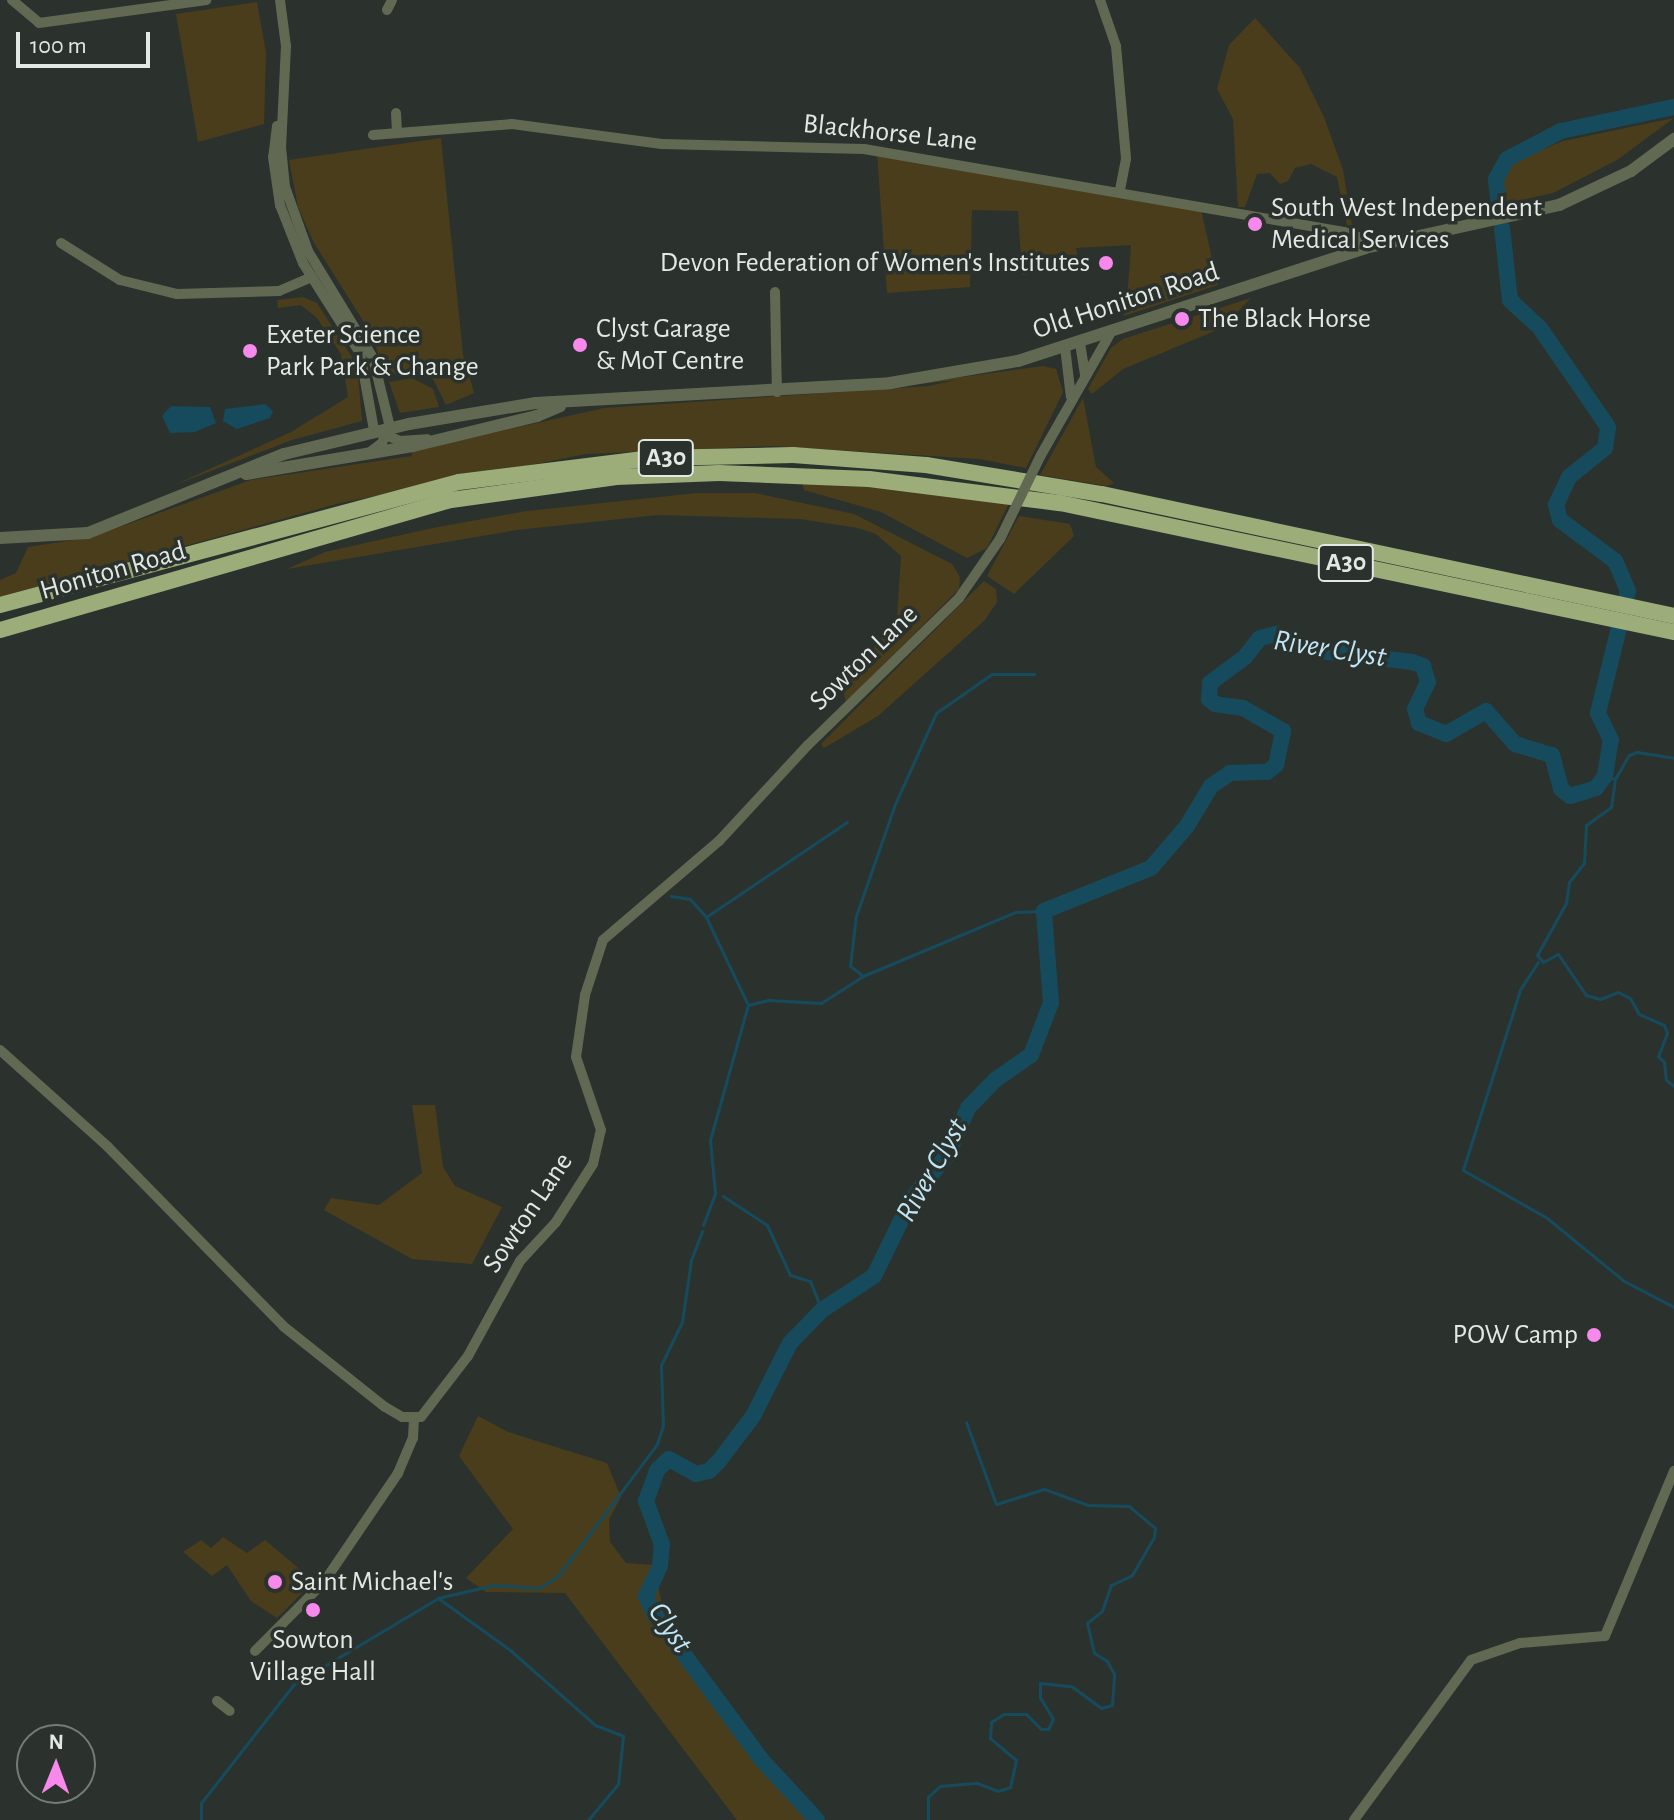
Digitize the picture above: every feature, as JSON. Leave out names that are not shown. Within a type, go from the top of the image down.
[{"type":"highway","name":"Honiton Road","points":[[0,605],[365,504],[527,471],[652,458],[793,455],[926,465],[1102,494],[1597,611]]},
{"type":"highway","name":"Honiton Road","points":[[0,630],[451,500],[647,474],[810,475],[971,490],[1084,508],[1597,611]]},
{"type":"highway","name":"A30","points":[[1597,611],[1645,619],[1674,632]]},
{"type":"highway","name":"A30","points":[[1645,619],[1674,616]]},
{"type":"street","points":[[12,0],[39,23],[206,0]]},
{"type":"street","points":[[280,0],[286,46],[283,100],[285,187],[308,251],[312,277]]},
{"type":"street","points":[[1100,0],[1116,46],[1126,159],[1120,190]]},
{"type":"street","points":[[283,100],[273,147],[276,189],[312,277],[349,333],[365,369],[383,431]]},
{"type":"street","points":[[396,113],[397,132]]},
{"type":"street","name":"Blackhorse Lane","points":[[373,135],[512,124],[662,144],[845,147],[1120,190],[1344,232],[1361,238],[1365,248]]},
{"type":"street","name":"Old Honiton Road","points":[[0,538],[88,533],[284,454],[383,431],[566,403],[777,392],[992,367],[1110,334],[1365,248],[1559,205],[1631,171],[1674,139]]},
{"type":"street","points":[[61,243],[120,280],[158,291],[233,293],[298,286],[312,277],[326,280]]},
{"type":"street","points":[[308,251],[369,347],[383,431],[361,457]]},
{"type":"street","points":[[298,286],[321,298],[349,333]]},
{"type":"street","points":[[775,292],[777,392]]},
{"type":"street","name":"Sowton Lane","points":[[414,1419],[429,1410],[468,1356],[515,1269],[556,1222],[593,1164],[601,1130],[576,1057],[585,995],[603,940],[719,841],[808,745],[959,598],[1000,539],[1071,399],[1110,334]]},
{"type":"street","points":[[1080,343],[1085,376]]},
{"type":"street","points":[[1065,347],[1071,399]]},
{"type":"street","name":"Old Honiton Road","points":[[236,475],[361,457],[537,416],[566,403]]},
{"type":"street","name":"Old Honiton Road","points":[[383,431],[437,438]]},
{"type":"street","points":[[0,1050],[108,1147],[283,1326],[385,1407],[414,1419],[413,1438],[398,1473],[324,1582],[255,1651]]},
{"type":"street","points":[[1354,1820],[1471,1660],[1520,1643],[1605,1636],[1674,1471]]},
{"type":"street","points":[[217,1701],[230,1711]]},
{"type":"shaded area","points":[[257,2],[266,53],[264,124],[198,142],[176,14]]},
{"type":"shaded area","points":[[1255,18],[1300,68],[1324,117],[1343,170],[1352,225],[1347,225],[1337,177],[1311,164],[1295,168],[1288,181],[1280,184],[1270,173],[1257,174],[1245,207],[1238,207],[1233,119],[1217,89],[1229,45]]},
{"type":"shaded area","points":[[1674,118],[1617,160],[1553,193],[1504,204],[1501,182],[1509,163],[1563,141]]},
{"type":"shaded area","points":[[441,138],[463,354],[474,393],[446,405],[432,377],[410,371],[386,376],[372,335],[314,243],[298,207],[289,160]]},
{"type":"shaded area","points":[[877,153],[1201,210],[1218,285],[1124,316],[1120,302],[1128,287],[1131,245],[1076,248],[1079,268],[1022,275],[1018,211],[972,210],[970,287],[887,293]]},
{"type":"shaded area","points":[[303,297],[317,303],[357,365],[362,421],[292,440],[172,486],[291,432],[348,397],[341,354],[317,318],[301,305],[278,308],[277,300]]},
{"type":"shaded area","points":[[1251,298],[1222,328],[1123,369],[1092,394],[1088,389],[1111,348],[1123,339]]},
{"type":"shaded area","points":[[1043,366],[1056,369],[1063,392],[1026,468],[979,459],[772,446],[586,454],[340,503],[0,597],[0,580],[16,573],[28,547],[92,537],[251,480],[412,456],[412,451],[604,408],[928,386],[957,380],[866,390]]},
{"type":"shaded area","points":[[412,378],[433,389],[439,407],[400,413],[389,382]]},
{"type":"shaded area","points":[[1083,398],[1096,467],[1114,483],[1107,486],[1040,475]]},
{"type":"shaded area","points":[[802,483],[895,488],[1009,503],[987,548],[967,558],[881,512],[804,490]]},
{"type":"shaded area","points":[[697,493],[755,493],[854,514],[952,564],[960,577],[959,589],[846,702],[843,690],[897,617],[901,556],[876,534],[858,528],[800,519],[658,515],[517,530],[287,569],[325,552],[433,528],[527,511]]},
{"type":"shaded area","points":[[1019,516],[1070,524],[1074,536],[1014,594],[987,576]]},
{"type":"shaded area","points":[[984,581],[996,589],[997,602],[985,620],[878,716],[824,748],[821,744]]},
{"type":"shaded area","points":[[412,1105],[435,1105],[443,1167],[455,1186],[502,1207],[472,1264],[412,1259],[324,1210],[331,1198],[379,1205],[422,1173]]},
{"type":"shaded area","points":[[478,1416],[508,1432],[607,1463],[621,1497],[609,1519],[610,1542],[626,1563],[654,1565],[664,1615],[813,1820],[737,1820],[565,1593],[486,1592],[466,1578],[513,1529],[459,1456]]},
{"type":"shaded area","points":[[223,1537],[247,1553],[265,1540],[314,1581],[277,1618],[251,1601],[227,1565],[212,1576],[183,1552],[201,1540],[211,1548]]},
{"type":"water","points":[[265,404],[273,411],[270,418],[237,429],[223,421],[225,409]]},
{"type":"water","points":[[171,406],[210,407],[216,423],[195,432],[170,433],[162,416]]},
{"type":"waterway","name":"River Clyst","points":[[1500,213],[1496,179],[1507,159],[1561,131],[1674,107]]},
{"type":"waterway","name":"River Clyst","points":[[817,1820],[761,1759],[654,1614],[646,1596],[660,1566],[662,1545],[646,1501],[657,1470],[669,1459],[696,1474],[709,1471],[719,1461],[753,1416],[790,1343],[822,1310],[874,1276],[911,1200],[948,1154],[968,1108],[995,1080],[1031,1055],[1051,1003],[1044,911],[1151,868],[1187,826],[1211,786],[1230,773],[1267,772],[1276,765],[1283,731],[1243,708],[1215,704],[1209,699],[1210,683],[1245,657],[1260,638],[1276,634],[1319,651],[1412,662],[1423,666],[1428,682],[1415,709],[1419,723],[1446,734],[1486,711],[1515,744],[1552,755],[1561,789],[1570,796],[1596,788],[1605,776],[1611,740],[1598,713],[1628,591],[1615,561],[1560,520],[1556,505],[1569,477],[1605,448],[1608,427],[1540,328],[1510,300],[1502,228]]},
{"type":"waterway","points":[[863,976],[850,966],[856,916],[895,804],[936,713],[992,674],[1034,674]]},
{"type":"waterway","points":[[1605,776],[1615,779],[1629,755],[1637,752],[1674,758]]},
{"type":"waterway","points":[[1615,779],[1611,807],[1586,825],[1584,863],[1569,882],[1566,903],[1537,955],[1543,962],[1558,954],[1586,995],[1600,999],[1618,992],[1630,998],[1639,1014],[1664,1025],[1667,1033],[1658,1056],[1664,1062],[1666,1080],[1674,1086]]},
{"type":"waterway","points":[[706,917],[847,822]]},
{"type":"waterway","points":[[671,896],[690,899],[706,917],[748,1005]]},
{"type":"waterway","points":[[703,1225],[715,1193],[710,1140],[748,1005],[768,1000],[821,1003],[863,976],[1015,912],[1044,911]]},
{"type":"waterway","points":[[1538,962],[1520,990],[1463,1170],[1547,1218],[1624,1281],[1674,1307]]},
{"type":"waterway","points":[[723,1196],[767,1225],[790,1275],[810,1281],[822,1310]]},
{"type":"waterway","points":[[201,1820],[201,1803],[294,1684],[438,1598],[494,1585],[539,1588],[558,1576],[657,1444],[663,1426],[661,1365],[682,1322],[691,1260],[702,1231]]},
{"type":"waterway","points":[[928,1820],[928,1797],[940,1786],[977,1783],[998,1791],[1010,1787],[1016,1760],[990,1738],[991,1722],[1004,1714],[1026,1714],[1041,1729],[1048,1729],[1053,1719],[1040,1697],[1040,1683],[1071,1686],[1101,1708],[1112,1705],[1114,1674],[1107,1661],[1094,1653],[1087,1623],[1102,1611],[1111,1585],[1132,1575],[1154,1537],[1155,1528],[1129,1506],[1088,1505],[1044,1489],[996,1504],[966,1422]]},
{"type":"waterway","points":[[438,1598],[510,1650],[595,1725],[623,1736],[618,1784],[588,1820]]},
{"type":"place","name":"South West Independent Medical Services","points":[[1255,224]]},
{"type":"place","name":"Devon Federation of Women's Institutes","points":[[1106,263]]},
{"type":"place","name":"The Black Horse","points":[[1182,319]]},
{"type":"place","name":"Clyst Garage & MoT Centre","points":[[580,345]]},
{"type":"place","name":"Exeter Science Park Park & Change","points":[[250,351]]},
{"type":"place","name":"POW Camp","points":[[1594,1335]]},
{"type":"place","name":"Saint Michael's","points":[[275,1582]]},
{"type":"place","name":"Sowton Village Hall","points":[[313,1610]]},
{"type":"water label","name":"Clyst","points":[[670,1628]]}]
